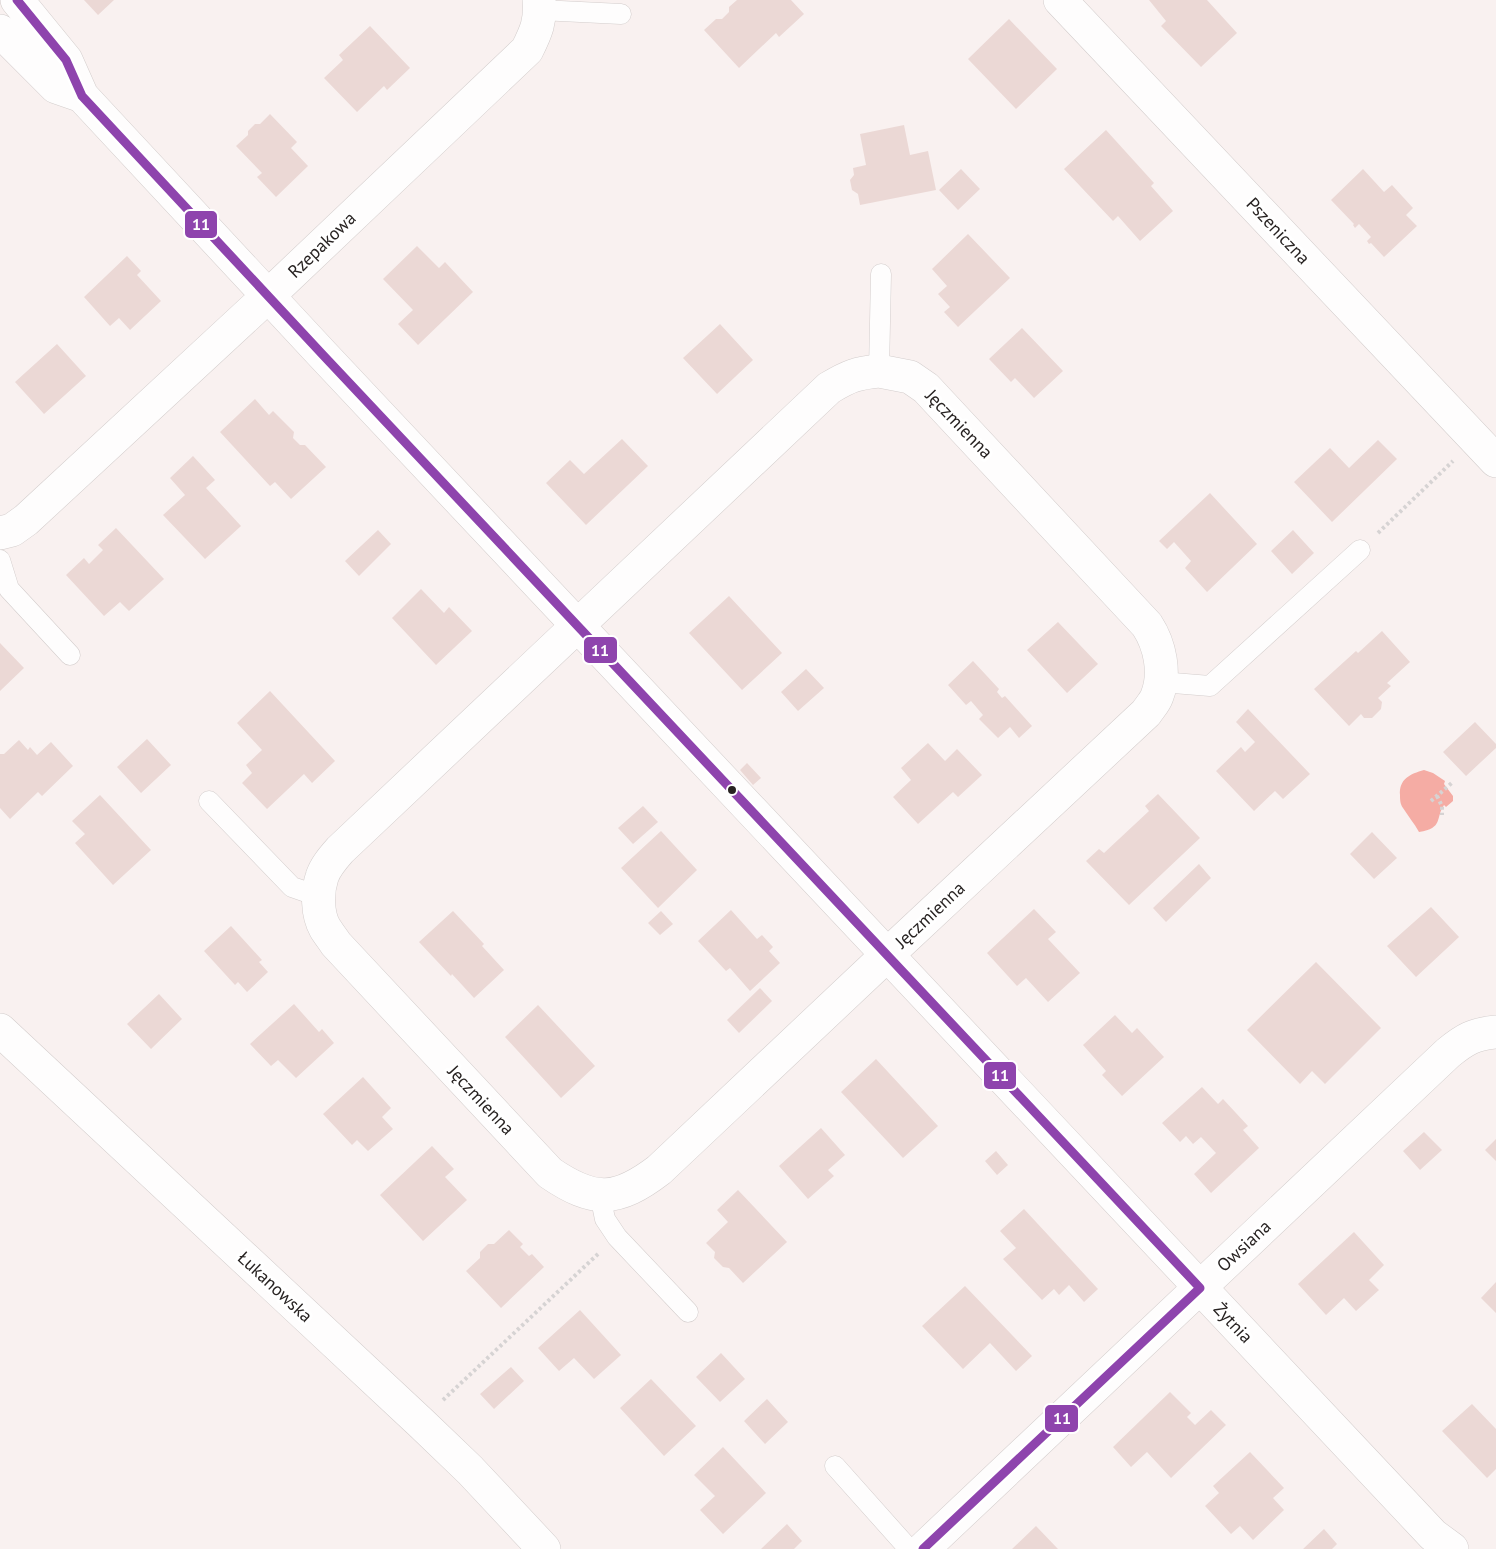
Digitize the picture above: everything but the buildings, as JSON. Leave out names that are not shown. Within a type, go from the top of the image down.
[{"type":"street","points":[[0,3],[3,0]]},
{"type":"street","name":"Żytnia","points":[[17,0],[66,60],[82,96],[1200,1288],[1433,1535],[1452,1549]]},
{"type":"street","name":"Pszeniczna","points":[[1060,0],[1490,452]]},
{"type":"street","name":"Rzepakowa","points":[[0,533],[12,530],[26,520],[268,296],[527,50],[537,31],[540,5]]},
{"type":"street","name":"Żytnia","points":[[0,32],[56,87],[82,96]]},
{"type":"street","name":"Jęczmienna","points":[[879,371],[910,377],[926,388],[1148,625],[1155,637],[1159,652],[1161,682],[1156,698],[1146,713],[659,1170],[646,1180],[620,1193],[600,1196],[568,1186],[542,1166],[336,944],[324,927],[318,896],[322,876],[340,850],[578,626],[829,388],[860,372],[879,371]]},
{"type":"street","name":"Łukanowska","points":[[0,1030],[421,1423],[470,1470],[544,1549]]},
{"type":"street","name":"Owsiana","points":[[923,1549],[1448,1053],[1478,1034],[1496,1032]]},
{"type":"lane","name":"Rzepakowa","points":[[540,5],[621,14]]},
{"type":"lane","points":[[879,371],[881,274]]},
{"type":"lane","points":[[1161,682],[1210,686],[1360,550]]},
{"type":"lane","points":[[0,560],[9,589],[70,655]]},
{"type":"lane","points":[[209,801],[292,887],[318,896]]},
{"type":"lane","points":[[600,1196],[605,1219],[617,1236],[688,1312]]},
{"type":"lane","points":[[835,1466],[909,1549]]},
{"type":"path","points":[[1360,550],[1490,452]]},
{"type":"path","points":[[1431,801],[1453,782]]},
{"type":"path","points":[[1437,796],[1442,806],[1442,815]]},
{"type":"path","points":[[439,1404],[617,1236]]},
{"type":"shaded area","points":[[1424,770],[1445,781],[1444,784],[1453,796],[1453,801],[1446,807],[1444,805],[1436,825],[1419,832],[1401,805],[1400,789],[1406,778]]},
{"type":"transit line","name":"11","points":[[17,0],[66,60],[82,96],[1200,1288]]},
{"type":"transit line","name":"11","points":[[923,1549],[1200,1288]]}]
